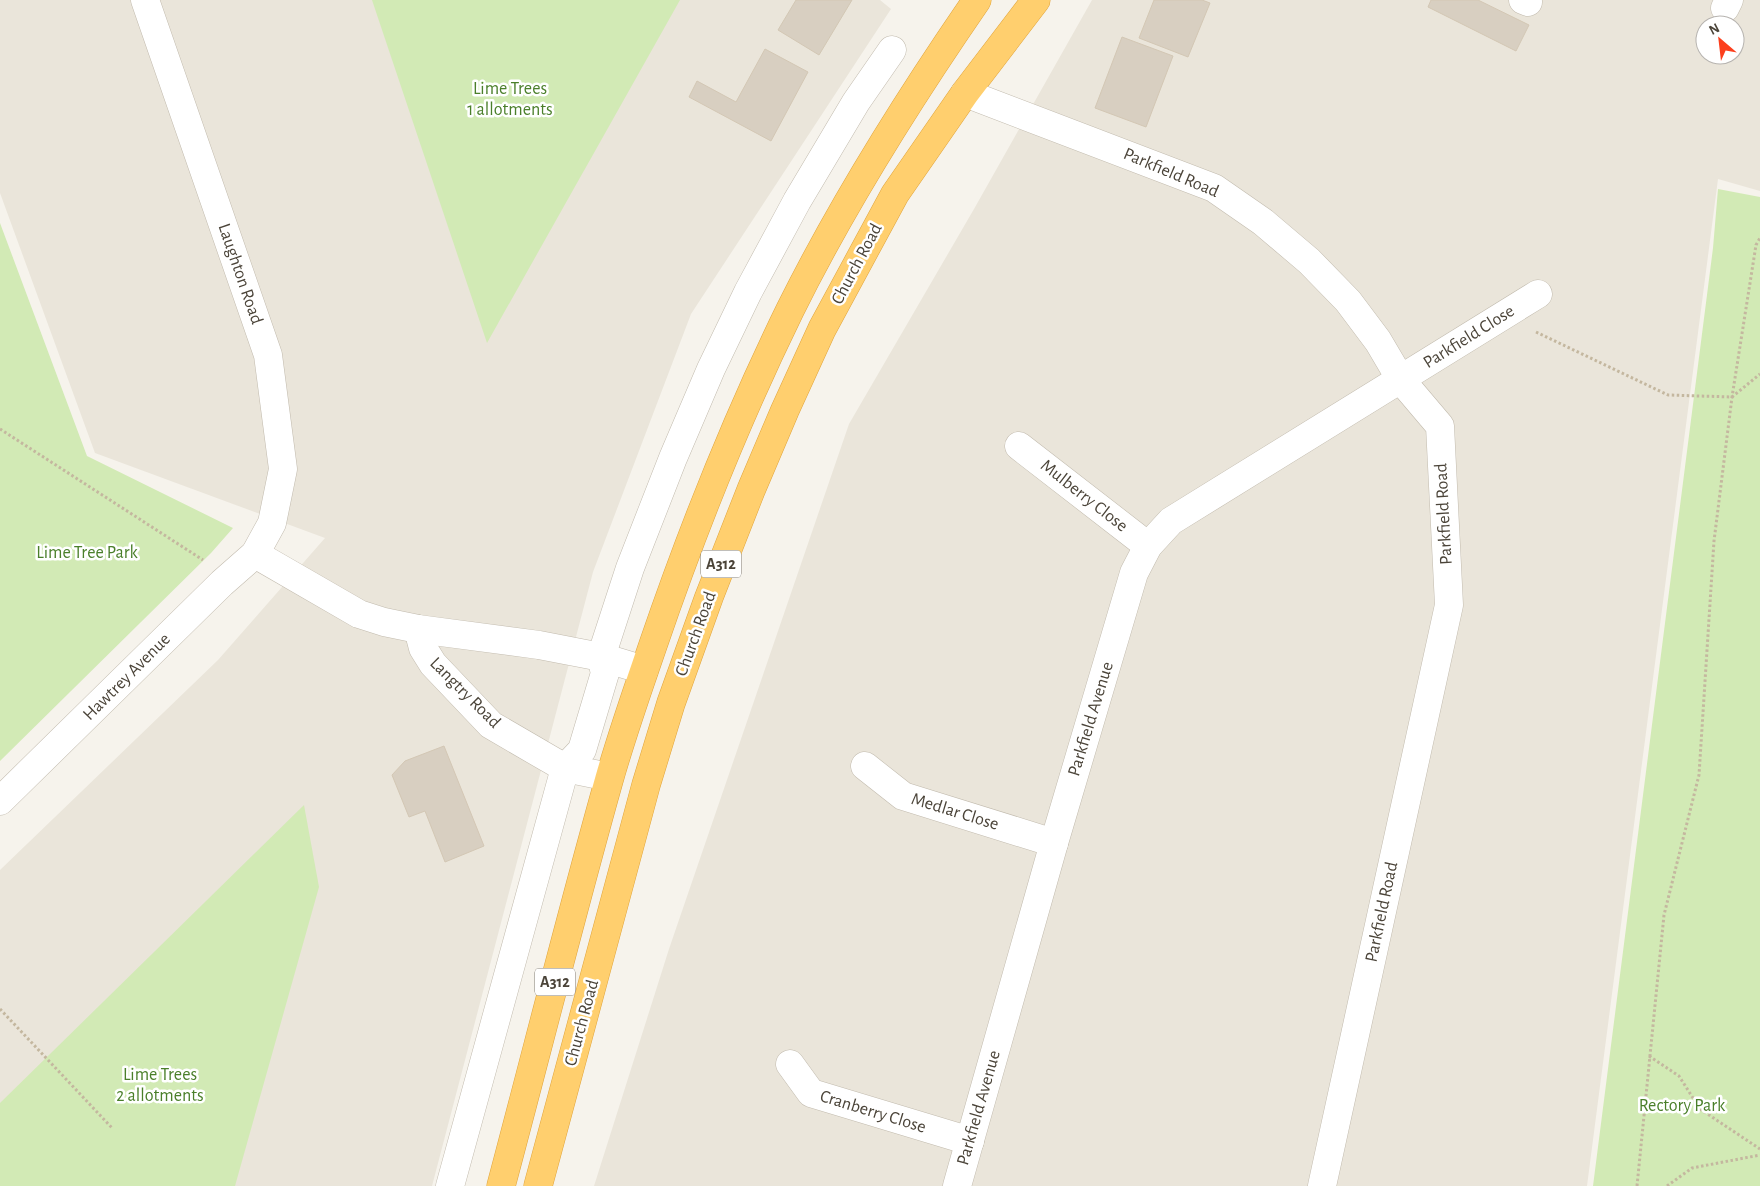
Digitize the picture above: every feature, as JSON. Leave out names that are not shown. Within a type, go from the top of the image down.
[{"type":"highway","name":"Church Road","points":[[501,1186],[610,777],[674,583],[713,485],[789,311],[835,223],[925,75],[977,0]]},
{"type":"highway","name":"Church Road","points":[[538,1186],[646,785],[671,703],[708,597],[751,490],[822,329],[895,194],[965,93],[1036,0]]},
{"type":"street","name":"Laughton Road","points":[[145,0],[268,355],[283,469],[272,523],[255,554]]},
{"type":"street","points":[[450,1186],[565,768],[582,750],[605,673],[601,657],[630,568],[673,458],[748,292],[825,153],[856,102],[892,50]]},
{"type":"street","name":"Parkfield Road","points":[[965,93],[1214,188],[1263,222],[1309,261],[1348,300],[1378,341],[1401,380],[1440,426],[1449,605],[1322,1186]]},
{"type":"street","name":"Parkfield Close","points":[[1401,380],[1538,294]]},
{"type":"street","name":"Parkfield Avenue","points":[[957,1186],[1054,843],[1134,573],[1148,546],[1171,521],[1401,380]]},
{"type":"street","name":"Mulberry Close","points":[[1019,446],[1148,546]]},
{"type":"street","name":"Langtry Road","points":[[255,554],[359,614],[384,622],[418,629],[539,645],[601,657],[644,670]]},
{"type":"street","name":"Hawtrey Avenue","points":[[0,801],[222,583],[255,554]]},
{"type":"street","name":"Langtry Road","points":[[418,629],[423,648],[433,664],[492,725],[565,768],[610,777]]},
{"type":"street","name":"Medlar Close","points":[[865,766],[903,796],[1054,843]]},
{"type":"street","name":"Cranberry Close","points":[[790,1064],[811,1093],[970,1141]]},
{"type":"path","points":[[1637,1186],[1664,915],[1699,775],[1714,541],[1732,398],[1760,238]]},
{"type":"path","points":[[1503,316],[1668,395],[1732,398],[1760,374]]},
{"type":"path","points":[[0,429],[204,560]]},
{"type":"path","points":[[0,1009],[113,1128]]},
{"type":"path","points":[[1649,1056],[1679,1076],[1700,1109],[1760,1149]]},
{"type":"path","points":[[1667,1186],[1692,1168],[1760,1155]]},
{"type":"shaded area","points":[[0,0],[880,0],[891,9],[691,314],[593,572],[432,1186],[0,1186],[0,870],[218,660],[325,538],[95,453],[0,193]]},
{"type":"shaded area","points":[[1092,0],[1760,0],[1760,191],[1718,179],[1587,1186],[594,1186],[669,949],[849,424],[974,209]]},
{"type":"green space","name":"Lime Trees 1 allotments","points":[[372,0],[680,0],[487,343]]},
{"type":"green space","name":"Rectory Park","points":[[1718,189],[1760,197],[1760,1186],[1593,1186],[1713,248]]},
{"type":"green space","name":"Lime Tree Park","points":[[0,223],[87,456],[233,528],[211,553],[0,761]]},
{"type":"green space","name":"Lime Trees 2 allotments","points":[[304,805],[319,887],[235,1186],[0,1186],[0,1103]]},
{"type":"building","points":[[796,0],[852,0],[819,55],[778,30]]},
{"type":"building","points":[[1154,0],[1202,0],[1210,3],[1188,57],[1139,38]]},
{"type":"building","points":[[1431,0],[1478,0],[1529,25],[1516,51],[1428,7]]},
{"type":"building","points":[[1122,37],[1173,56],[1146,127],[1095,108]]},
{"type":"building","points":[[765,49],[808,72],[771,141],[689,97],[697,81],[736,102]]},
{"type":"building","points":[[444,746],[484,846],[445,862],[425,811],[409,817],[392,775],[405,761]]}]
